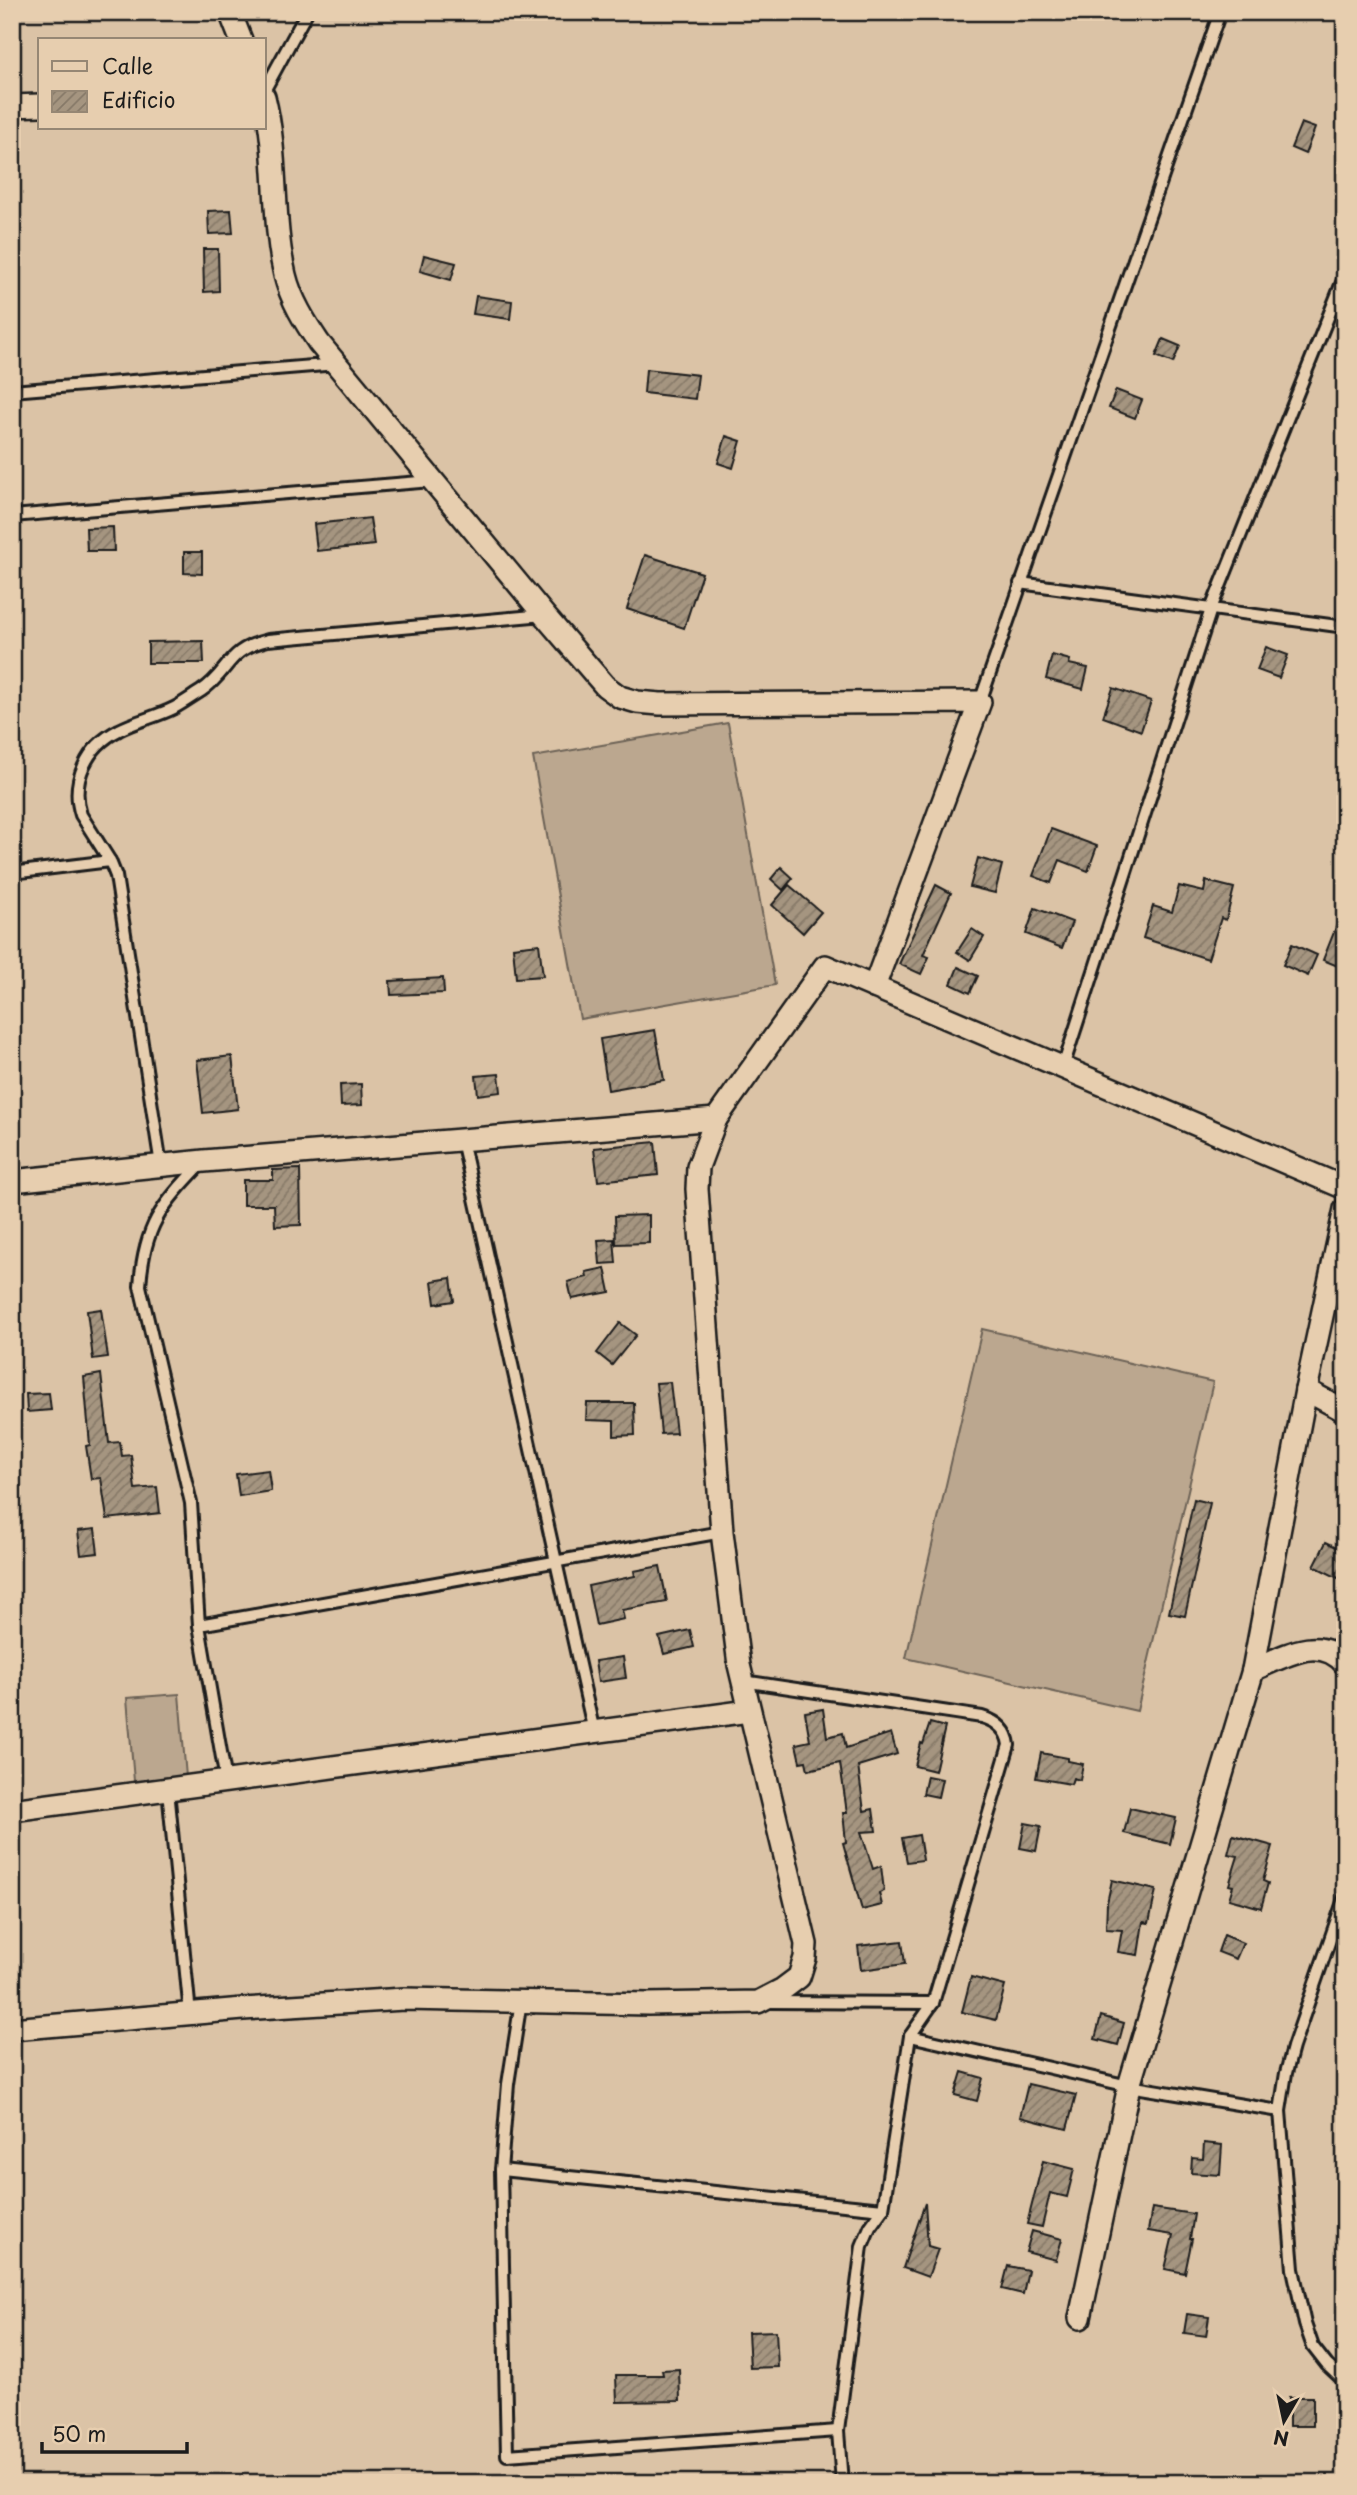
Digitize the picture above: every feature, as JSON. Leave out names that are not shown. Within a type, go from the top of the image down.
[{"type":"street","points":[[230,12],[240,38]]},
{"type":"street","points":[[12,106],[38,105]]},
{"type":"street","points":[[266,105],[271,126],[279,239],[285,277],[299,313],[432,481],[605,686],[620,697],[636,702],[980,702],[874,987]]},
{"type":"street","points":[[12,2029],[404,1999],[648,2004],[758,2002],[799,1977],[806,1944],[743,1682],[722,1532],[697,1189],[698,1167],[716,1119],[825,966],[1345,1188]]},
{"type":"street","points":[[12,1181],[204,1161],[716,1119]]},
{"type":"street","points":[[1080,2318],[1129,2086],[1253,1670],[1306,1390],[1345,1209]]},
{"type":"street","points":[[1306,1390],[1345,1411]]},
{"type":"street","points":[[1253,1670],[1306,1648],[1323,1648],[1337,1654],[1345,1664]]},
{"type":"street","points":[[12,1810],[749,1711]]},
{"type":"lane","points":[[266,87],[307,12]]},
{"type":"lane","points":[[980,702],[1220,12]]},
{"type":"lane","points":[[1063,1067],[1211,609],[1345,275]]},
{"type":"lane","points":[[12,391],[337,364]]},
{"type":"lane","points":[[12,516],[432,481]]},
{"type":"lane","points":[[1020,583],[1345,627]]},
{"type":"lane","points":[[161,1165],[116,876],[78,807],[78,778],[90,752],[117,730],[173,708],[205,688],[234,654],[251,644],[268,640],[544,615]]},
{"type":"lane","points":[[12,873],[110,861]]},
{"type":"lane","points":[[462,1140],[594,1732]]},
{"type":"lane","points":[[204,1161],[171,1196],[152,1225],[142,1255],[140,1286],[191,1503],[199,1625],[226,1781]]},
{"type":"lane","points":[[199,1625],[722,1532]]},
{"type":"lane","points":[[743,1682],[982,1717],[993,1720],[1005,1732],[1009,1745],[933,2003],[910,2036],[883,2209],[870,2227],[862,2246],[838,2431],[842,2483]]},
{"type":"lane","points":[[167,1790],[190,2014]]},
{"type":"lane","points":[[1345,1896],[1293,2047],[1280,2111],[1293,2270],[1313,2347],[1345,2382]]},
{"type":"lane","points":[[521,2001],[508,2084],[501,2169],[508,2455],[838,2431]]},
{"type":"lane","points":[[758,2002],[933,2003]]},
{"type":"lane","points":[[910,2036],[1129,2086],[1280,2111]]},
{"type":"lane","points":[[501,2169],[883,2209]]},
{"type":"shaded area","points":[[728,723],[775,985],[580,1019],[533,757]]},
{"type":"shaded area","points":[[982,1329],[1213,1382],[1137,1711],[906,1658]]},
{"type":"shaded area","points":[[179,1694],[186,1777],[134,1781],[127,1698]]},
{"type":"building","points":[[1301,123],[1315,128],[1305,154],[1291,148]]},
{"type":"building","points":[[231,210],[233,233],[209,234],[208,211]]},
{"type":"building","points":[[203,249],[218,249],[219,291],[204,292]]},
{"type":"building","points":[[424,255],[456,263],[451,280],[420,271]]},
{"type":"building","points":[[476,296],[512,301],[510,319],[473,314]]},
{"type":"building","points":[[1163,339],[1180,346],[1173,363],[1156,356]]},
{"type":"building","points":[[646,369],[698,375],[695,399],[644,393]]},
{"type":"building","points":[[1116,390],[1142,400],[1135,418],[1109,408]]},
{"type":"building","points":[[726,436],[741,441],[733,468],[718,463]]},
{"type":"building","points":[[370,518],[374,545],[317,551],[314,524]]},
{"type":"building","points":[[113,527],[114,551],[87,551],[86,528]]},
{"type":"building","points":[[184,552],[202,552],[202,574],[184,573]]},
{"type":"building","points":[[645,555],[702,573],[684,628],[627,609]]},
{"type":"building","points":[[203,641],[204,663],[148,663],[148,642]]},
{"type":"building","points":[[1266,647],[1288,655],[1279,678],[1257,670]]},
{"type":"building","points":[[1052,655],[1070,660],[1069,664],[1088,668],[1083,689],[1046,679]]},
{"type":"building","points":[[1113,688],[1151,701],[1141,731],[1103,717]]},
{"type":"building","points":[[1051,829],[1097,846],[1088,871],[1060,860],[1051,883],[1033,876]]},
{"type":"building","points":[[978,858],[1002,865],[995,893],[970,887]]},
{"type":"building","points":[[781,867],[793,878],[783,890],[771,879]]},
{"type":"building","points":[[1206,881],[1234,888],[1226,920],[1221,918],[1208,959],[1143,938],[1153,906],[1172,912],[1179,886],[1204,892]]},
{"type":"building","points":[[789,885],[821,912],[803,933],[772,905]]},
{"type":"building","points":[[936,885],[951,893],[923,955],[929,957],[921,974],[899,964]]},
{"type":"building","points":[[1345,907],[1345,969],[1323,960]]},
{"type":"building","points":[[1035,908],[1072,922],[1062,948],[1026,934]]},
{"type":"building","points":[[972,929],[984,937],[970,960],[957,952]]},
{"type":"building","points":[[539,944],[543,976],[516,978],[513,947]]},
{"type":"building","points":[[1292,944],[1317,955],[1308,976],[1283,965]]},
{"type":"building","points":[[958,967],[978,976],[970,993],[951,984]]},
{"type":"building","points":[[443,978],[444,993],[391,995],[390,981]]},
{"type":"building","points":[[655,1030],[664,1080],[608,1090],[600,1039]]},
{"type":"building","points":[[232,1056],[238,1109],[203,1113],[197,1060]]},
{"type":"building","points":[[499,1074],[501,1092],[478,1095],[476,1076]]},
{"type":"building","points":[[361,1084],[362,1105],[341,1106],[340,1085]]},
{"type":"building","points":[[655,1142],[658,1175],[598,1181],[594,1148]]},
{"type":"building","points":[[300,1169],[301,1225],[275,1226],[274,1205],[243,1205],[243,1180],[273,1180],[273,1170]]},
{"type":"building","points":[[649,1215],[649,1243],[616,1244],[615,1216]]},
{"type":"building","points":[[614,1239],[616,1263],[600,1264],[598,1240]]},
{"type":"building","points":[[605,1268],[610,1292],[572,1299],[568,1282],[587,1277],[586,1272]]},
{"type":"building","points":[[451,1278],[454,1301],[435,1304],[432,1281]]},
{"type":"building","points":[[101,1309],[108,1357],[93,1359],[87,1311]]},
{"type":"building","points":[[620,1323],[636,1335],[612,1365],[597,1353]]},
{"type":"building","points":[[101,1374],[109,1443],[120,1442],[122,1456],[131,1455],[135,1489],[157,1487],[160,1513],[107,1519],[101,1478],[91,1479],[86,1446],[90,1445],[84,1377]]},
{"type":"building","points":[[670,1382],[676,1433],[661,1434],[656,1383]]},
{"type":"building","points":[[49,1393],[51,1410],[27,1412],[26,1394]]},
{"type":"building","points":[[587,1403],[634,1403],[635,1435],[614,1436],[614,1421],[586,1420]]},
{"type":"building","points":[[268,1470],[271,1491],[239,1496],[236,1474]]},
{"type":"building","points":[[1194,1499],[1210,1503],[1185,1616],[1169,1613]]},
{"type":"building","points":[[95,1529],[98,1553],[81,1555],[78,1531]]},
{"type":"building","points":[[1326,1542],[1345,1551],[1345,1569],[1340,1579],[1314,1566]]},
{"type":"building","points":[[660,1566],[667,1602],[622,1610],[624,1619],[596,1625],[588,1586],[635,1576],[634,1571]]},
{"type":"building","points":[[690,1630],[694,1647],[664,1654],[659,1637]]},
{"type":"building","points":[[623,1657],[626,1678],[598,1682],[595,1661]]},
{"type":"building","points":[[823,1709],[827,1737],[843,1733],[846,1748],[891,1733],[897,1754],[858,1766],[864,1811],[873,1809],[876,1831],[861,1832],[873,1869],[881,1866],[884,1891],[879,1893],[882,1905],[862,1910],[843,1843],[846,1842],[843,1813],[847,1813],[840,1763],[808,1770],[806,1761],[800,1762],[796,1744],[810,1741],[805,1712]]},
{"type":"building","points":[[930,1723],[945,1727],[935,1771],[915,1766]]},
{"type":"building","points":[[1041,1753],[1083,1764],[1080,1780],[1073,1778],[1071,1784],[1036,1778]]},
{"type":"building","points":[[927,1776],[942,1779],[938,1797],[923,1794]]},
{"type":"building","points":[[1130,1808],[1176,1818],[1170,1844],[1124,1833]]},
{"type":"building","points":[[1025,1823],[1041,1826],[1036,1851],[1020,1848]]},
{"type":"building","points":[[919,1835],[923,1860],[907,1862],[902,1838]]},
{"type":"building","points":[[1233,1835],[1273,1846],[1263,1881],[1268,1883],[1261,1908],[1229,1899],[1233,1886],[1229,1885],[1238,1856],[1228,1854]]},
{"type":"building","points":[[1112,1880],[1156,1890],[1149,1923],[1143,1922],[1138,1955],[1118,1952],[1122,1930],[1106,1929],[1107,1903]]},
{"type":"building","points":[[1224,1935],[1243,1943],[1236,1959],[1218,1952]]},
{"type":"building","points":[[902,1941],[905,1964],[861,1970],[858,1946]]},
{"type":"building","points":[[971,1977],[1005,1986],[996,2020],[962,2012]]},
{"type":"building","points":[[1101,2016],[1124,2023],[1118,2045],[1095,2039]]},
{"type":"building","points":[[962,2072],[983,2078],[977,2101],[955,2095]]},
{"type":"building","points":[[1028,2084],[1076,2095],[1067,2129],[1020,2117]]},
{"type":"building","points":[[1204,2143],[1222,2145],[1220,2175],[1191,2173],[1192,2158],[1203,2159]]},
{"type":"building","points":[[1043,2161],[1074,2169],[1067,2197],[1050,2193],[1042,2227],[1027,2224]]},
{"type":"building","points":[[925,2203],[928,2246],[938,2249],[928,2277],[903,2268]]},
{"type":"building","points":[[1152,2208],[1194,2214],[1185,2273],[1165,2269],[1173,2235],[1148,2231]]},
{"type":"building","points":[[1032,2231],[1062,2239],[1056,2260],[1026,2252]]},
{"type":"building","points":[[1008,2266],[1028,2270],[1023,2294],[1002,2289]]},
{"type":"building","points":[[1187,2314],[1209,2317],[1206,2336],[1184,2333]]},
{"type":"building","points":[[776,2331],[778,2367],[750,2368],[748,2332]]},
{"type":"building","points":[[679,2369],[680,2401],[617,2402],[616,2375],[663,2375],[662,2370]]},
{"type":"building","points":[[1289,2397],[1313,2397],[1313,2426],[1289,2426]]}]
